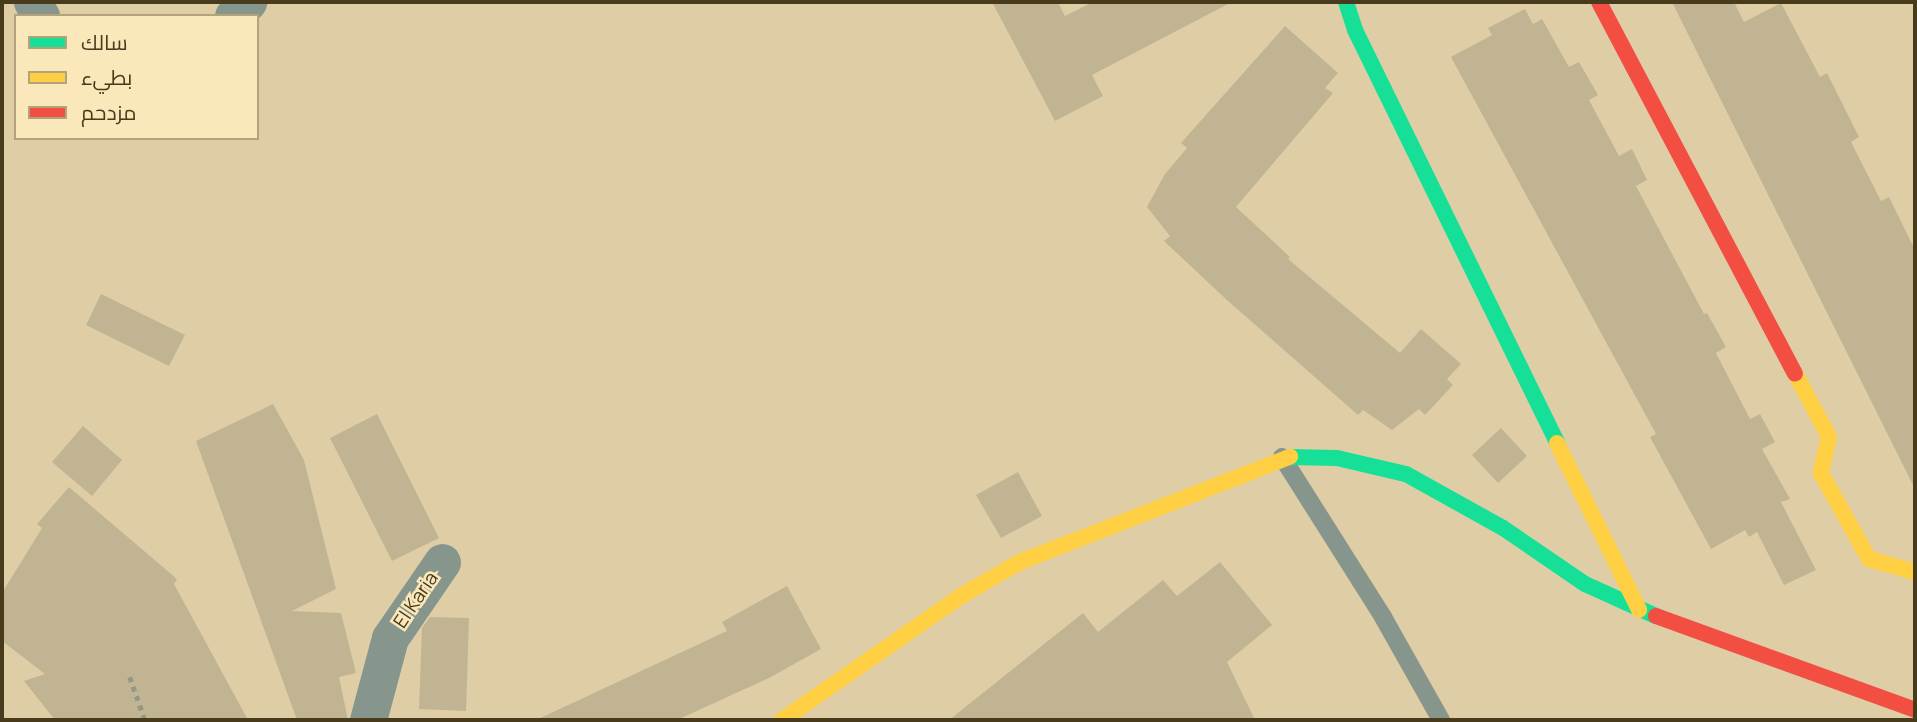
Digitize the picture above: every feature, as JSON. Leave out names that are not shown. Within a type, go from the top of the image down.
[{"type":"street","points":[[235,14],[248,2]]},
{"type":"street","points":[[1346,2],[1355,30],[1639,610]]},
{"type":"street","points":[[1599,2],[1829,437],[1821,473],[1833,495],[1869,559],[1915,572]]},
{"type":"street","points":[[782,720],[961,596],[1020,562],[1282,457],[1337,458],[1406,474],[1503,528],[1585,584],[1639,610],[1915,710]]},
{"type":"street","points":[[1585,584],[1606,541]]},
{"type":"street","name":"El Karia","points":[[368,720],[390,638],[442,562]]},
{"type":"lane","points":[[1282,457],[1383,617],[1441,720]]},
{"type":"path","points":[[130,677],[145,720]]},
{"type":"building","points":[[992,2],[1058,2],[1065,16],[1093,2],[1232,2],[1092,75],[1103,96],[1055,121]]},
{"type":"building","points":[[1672,2],[1734,2],[1744,22],[1781,3],[1820,77],[1827,73],[1859,137],[1851,142],[1881,201],[1889,197],[1915,250],[1915,489]]},
{"type":"building","points":[[1525,9],[1533,24],[1542,19],[1569,67],[1579,62],[1598,95],[1589,100],[1619,156],[1632,149],[1647,180],[1636,186],[1704,314],[1707,313],[1726,347],[1716,353],[1750,419],[1760,414],[1775,442],[1762,449],[1790,499],[1781,502],[1816,570],[1784,585],[1757,532],[1749,537],[1745,530],[1711,549],[1650,437],[1656,434],[1451,57],[1492,35],[1488,28]]},
{"type":"building","points":[[1285,26],[1338,73],[1325,88],[1333,93],[1236,207],[1290,257],[1288,259],[1400,353],[1421,329],[1461,364],[1447,379],[1453,385],[1425,415],[1419,409],[1392,430],[1363,410],[1358,415],[1228,301],[1164,241],[1170,236],[1147,207],[1165,174],[1187,148],[1181,143]]},
{"type":"building","points":[[101,294],[185,335],[169,366],[86,325]]},
{"type":"building","points":[[273,404],[304,460],[336,589],[292,611],[341,613],[356,673],[339,677],[348,720],[297,720],[196,441]]},
{"type":"building","points":[[377,414],[439,538],[392,561],[330,438]]},
{"type":"building","points":[[83,426],[122,460],[92,496],[52,462]]},
{"type":"building","points":[[1501,428],[1527,456],[1498,483],[1472,455]]},
{"type":"building","points":[[1018,472],[1042,516],[1001,538],[976,495]]},
{"type":"building","points":[[69,487],[177,579],[174,584],[248,720],[55,720],[24,681],[45,674],[2,641],[2,593],[42,528],[37,524]]},
{"type":"building","points":[[1220,562],[1272,625],[1227,662],[1255,720],[949,720],[1083,613],[1098,632],[1163,580],[1177,596]]},
{"type":"building","points":[[787,586],[821,649],[769,678],[677,720],[536,720],[727,631],[722,622]]},
{"type":"building","points":[[430,617],[469,618],[466,711],[419,709],[422,628]]},
{"type":"traffic: fast","points":[[1346,2],[1355,30],[1557,443]]},
{"type":"traffic: fast","points":[[1290,457],[1337,458],[1406,474],[1503,528],[1585,584],[1656,616]]},
{"type":"traffic: slow","points":[[1795,373],[1829,437],[1821,473],[1869,559],[1915,572]]},
{"type":"traffic: slow","points":[[1557,443],[1639,610]]},
{"type":"traffic: slow","points":[[782,720],[961,596],[1020,562],[1290,457]]},
{"type":"traffic: jam","points":[[1599,2],[1795,373]]},
{"type":"traffic: jam","points":[[1656,616],[1915,710]]}]
